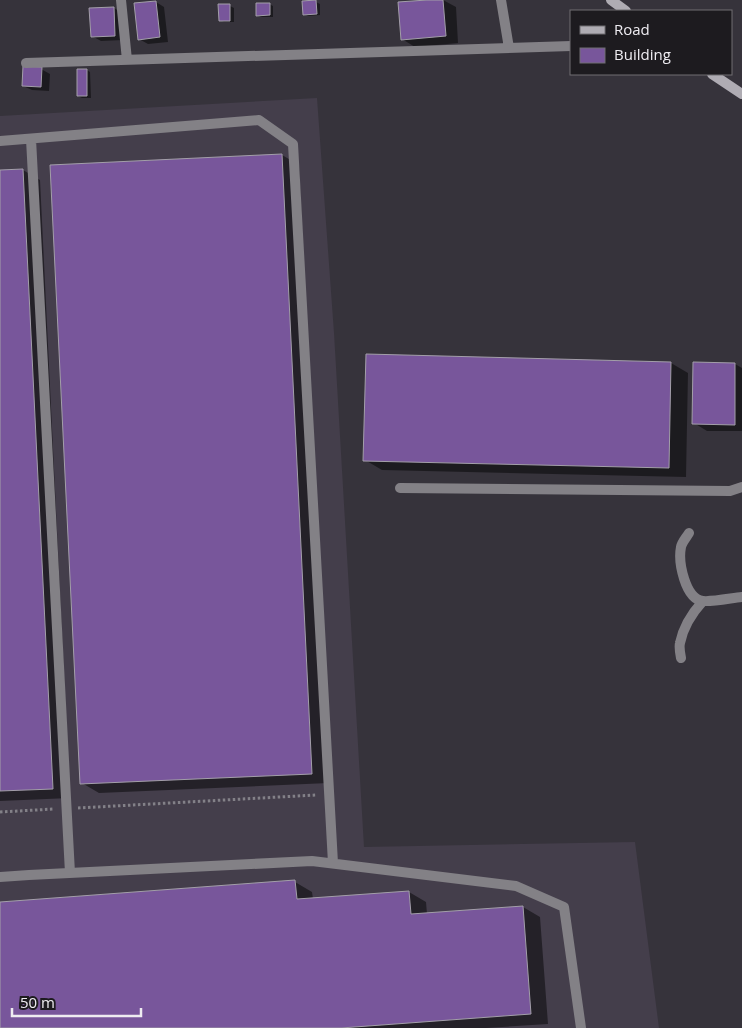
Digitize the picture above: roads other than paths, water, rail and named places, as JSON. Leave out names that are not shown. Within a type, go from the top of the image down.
[{"type":"street","points":[[121,0],[127,60]]},
{"type":"street","points":[[502,0],[509,48]]},
{"type":"street","points":[[611,0],[625,10]]},
{"type":"street","points":[[26,63],[570,46]]},
{"type":"street","points":[[714,75],[742,94]]},
{"type":"street","points":[[0,141],[259,120],[293,144],[333,863]]},
{"type":"street","points":[[32,139],[70,873]]},
{"type":"street","points":[[400,488],[730,491],[742,487]]},
{"type":"street","points":[[689,534],[681,544],[680,557],[684,578],[691,595],[701,601],[742,597]]},
{"type":"street","points":[[681,658],[679,644],[683,633],[696,609],[703,601]]},
{"type":"street","points":[[0,877],[312,861],[516,886],[564,907],[581,1028]]}]
